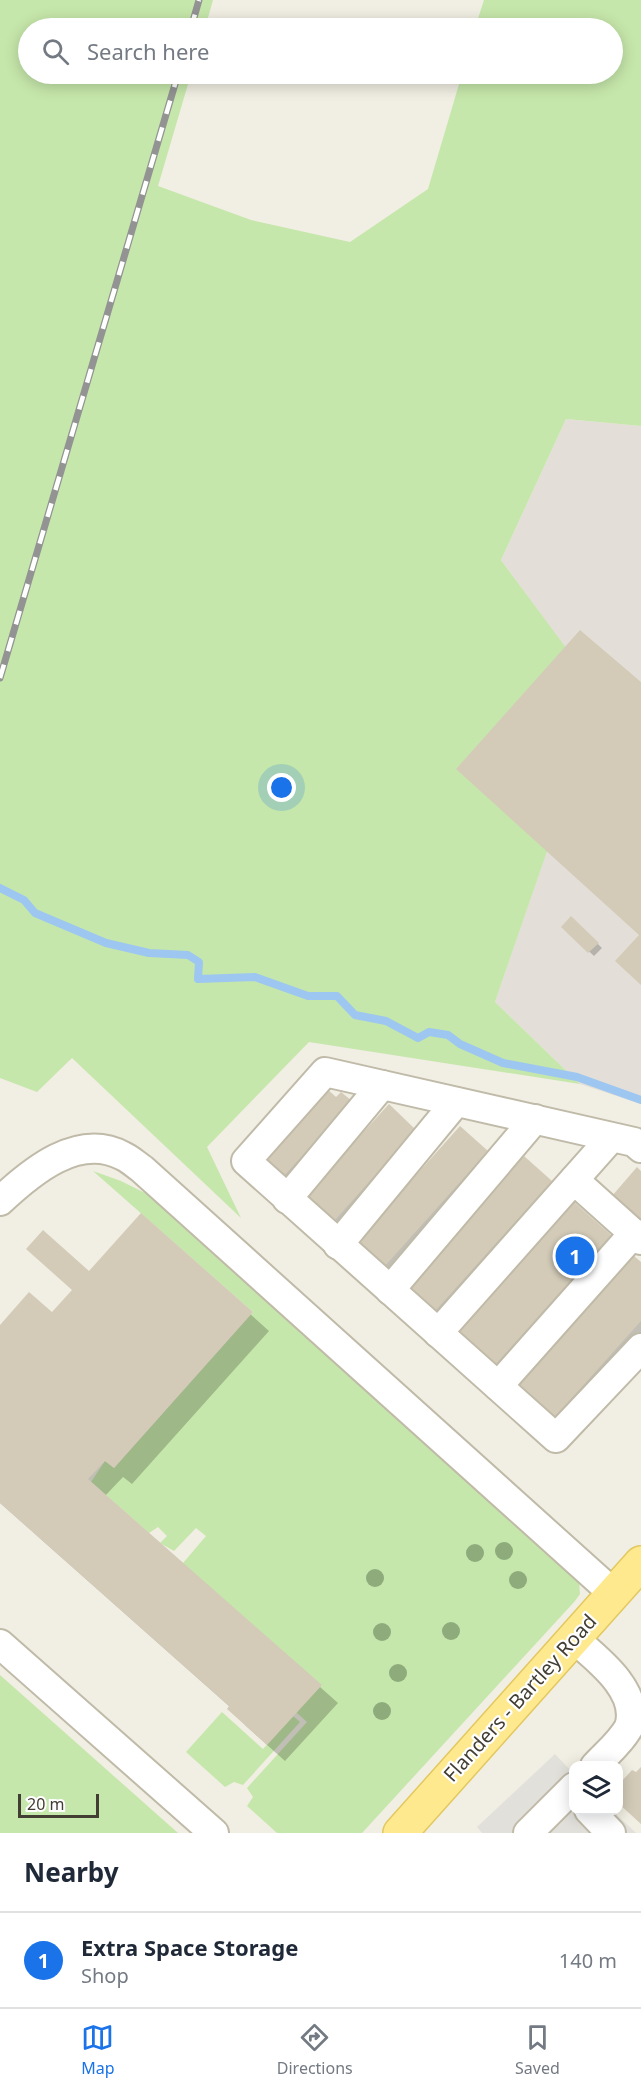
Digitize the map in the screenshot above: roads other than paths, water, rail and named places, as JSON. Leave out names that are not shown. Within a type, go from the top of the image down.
[{"type":"main road","name":"Flanders - Bartley Road","points":[[400,1833],[641,1563]]},
{"type":"lane","points":[[641,1148],[634,1142],[325,1072],[246,1161],[556,1438],[641,1348]]},
{"type":"lane","points":[[287,1199],[382,1085]]},
{"type":"lane","points":[[338,1245],[456,1102]]},
{"type":"lane","points":[[390,1290],[535,1119]]},
{"type":"lane","points":[[438,1333],[611,1138]]},
{"type":"lane","points":[[0,1201],[58,1157],[77,1150],[100,1149],[122,1155],[142,1169],[614,1594]]},
{"type":"lane","points":[[498,1386],[638,1236],[574,1180]]},
{"type":"lane","points":[[573,1638],[623,1682],[630,1695],[633,1710],[631,1724],[600,1761]]},
{"type":"lane","points":[[0,1644],[214,1833]]},
{"type":"lane","points":[[528,1833],[569,1801]]},
{"type":"lane","points":[[594,1815],[611,1833]]},
{"type":"waterway","points":[[0,888],[24,900],[35,913],[106,943],[149,953],[188,955],[199,962],[198,979],[255,977],[308,996],[337,996],[355,1015],[386,1021],[418,1038],[429,1032],[448,1035],[460,1044],[503,1063],[577,1077],[641,1100]]},
{"type":"railway","points":[[194,18],[199,0]]},
{"type":"railway","points":[[0,678],[175,84]]},
{"type":"place","name":"Extra Space Storage","points":[[575,1256]]}]
